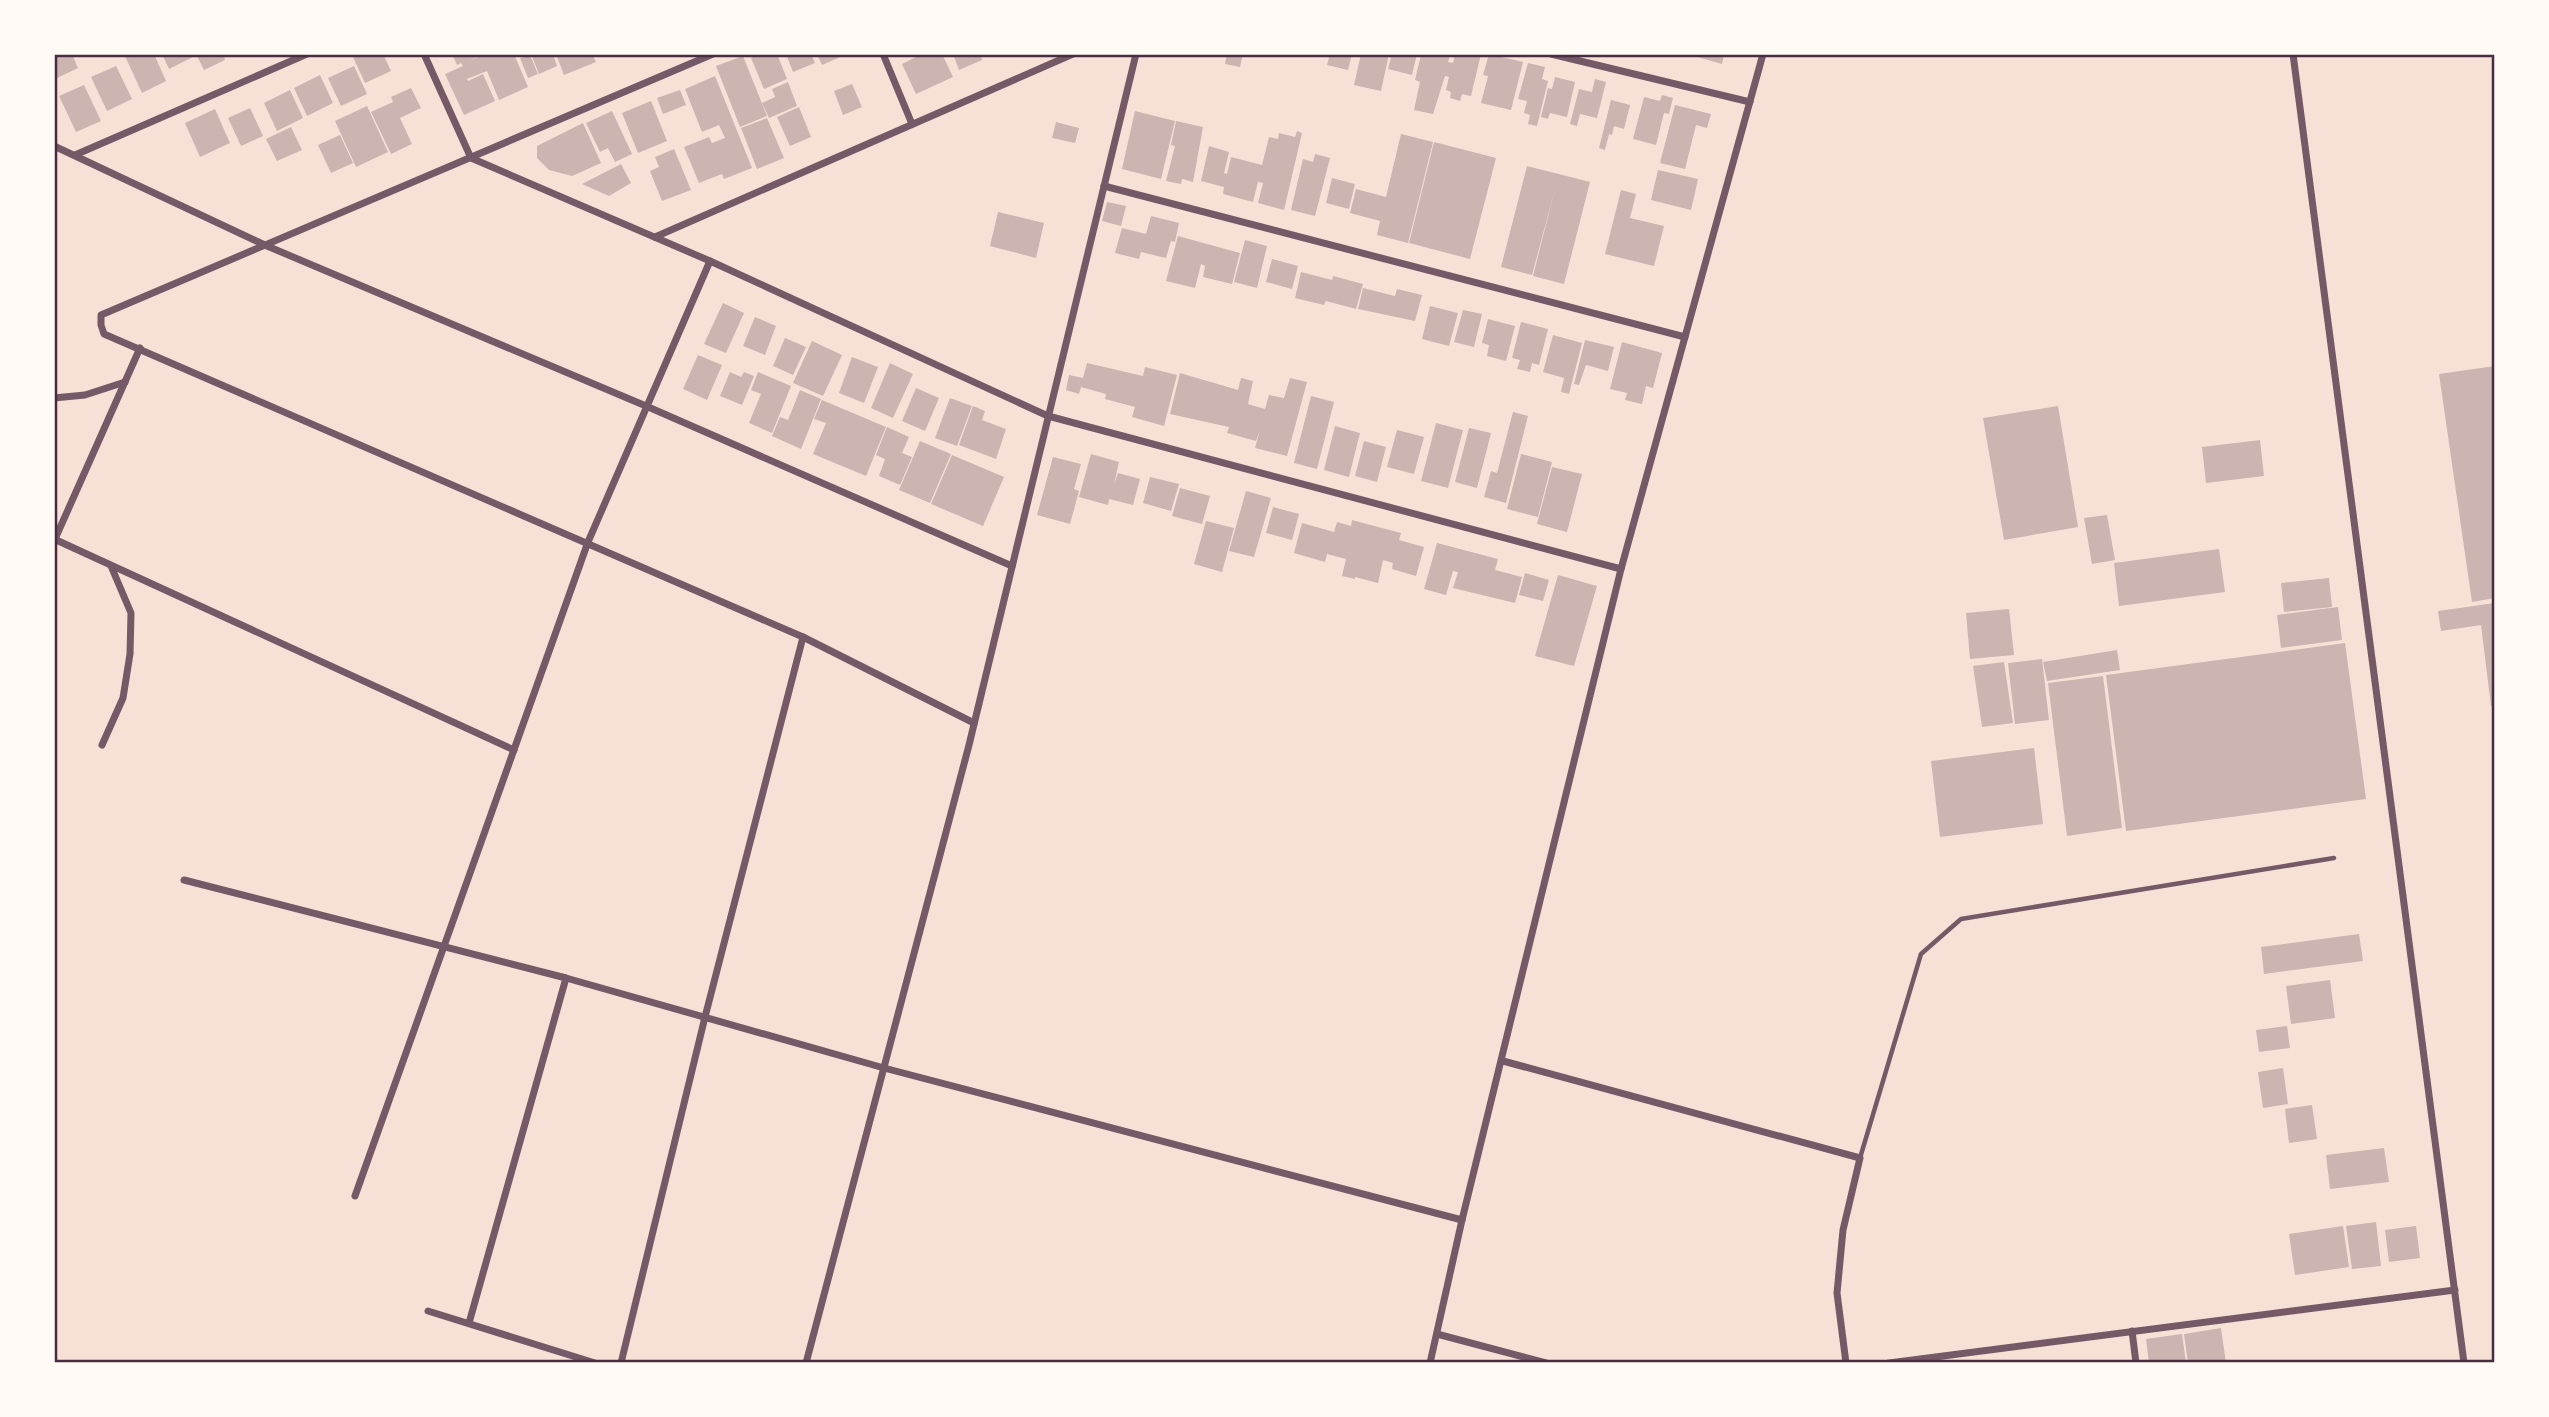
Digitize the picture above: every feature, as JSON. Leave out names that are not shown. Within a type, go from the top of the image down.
[{"type":"street","points":[[75,155],[307,54]]},
{"type":"street","points":[[424,54],[471,158],[710,261],[1048,416],[1621,569]]},
{"type":"street","points":[[713,54],[102,315],[104,334],[803,637],[974,723]]},
{"type":"street","points":[[883,54],[912,124]]},
{"type":"street","points":[[655,237],[1073,54]]},
{"type":"street","points":[[806,1363],[974,723],[1136,54]]},
{"type":"street","points":[[1551,54],[1750,102]]},
{"type":"street","points":[[1430,1363],[1462,1220],[1503,1061],[1621,569],[1763,54]]},
{"type":"street","points":[[2293,54],[2463,1363]]},
{"type":"street","points":[[54,146],[267,246],[646,406],[1012,566]]},
{"type":"street","points":[[1104,186],[1685,337]]},
{"type":"street","points":[[355,1196],[588,542],[710,261]]},
{"type":"street","points":[[140,348],[55,539],[514,750]]},
{"type":"street","points":[[54,398],[85,396],[125,382]]},
{"type":"street","points":[[102,745],[124,698],[130,654],[131,613],[110,565]]},
{"type":"street","points":[[621,1363],[705,1017],[803,637]]},
{"type":"street","points":[[184,880],[566,978],[884,1068],[1462,1220]]},
{"type":"street","points":[[468,1323],[566,978]]},
{"type":"street","points":[[1503,1061],[1860,1158],[1843,1230],[1837,1293],[1846,1363]]},
{"type":"street","points":[[1889,1363],[2455,1290]]},
{"type":"street","points":[[428,1311],[595,1363]]},
{"type":"street","points":[[2133,1331],[2136,1363]]},
{"type":"street","points":[[1437,1334],[1546,1363]]},
{"type":"lane","points":[[1860,1158],[1921,954],[1961,919],[2334,858]]},
{"type":"building","points":[[54,54],[72,54],[78,68],[55,79]]},
{"type":"building","points":[[124,54],[154,54],[166,81],[142,93]]},
{"type":"building","points":[[162,54],[192,54],[193,57],[169,69]]},
{"type":"building","points":[[196,54],[223,54],[225,60],[204,70]]},
{"type":"building","points":[[383,54],[391,71],[365,83],[352,55]]},
{"type":"building","points":[[452,54],[481,54],[471,60],[484,54],[514,54],[528,87],[499,100],[487,71],[467,79],[468,81],[483,74],[495,101],[464,115],[445,74],[463,66],[461,63],[457,65]]},
{"type":"building","points":[[531,54],[553,54],[557,66],[539,74]]},
{"type":"building","points":[[556,54],[592,54],[596,62],[564,75]]},
{"type":"building","points":[[758,54],[777,54],[787,79],[764,89],[751,58]]},
{"type":"building","points":[[786,54],[811,54],[815,63],[793,72]]},
{"type":"building","points":[[817,54],[847,54],[822,65]]},
{"type":"building","points":[[922,54],[942,54],[953,77],[916,94],[902,64]]},
{"type":"building","points":[[953,54],[980,54],[982,60],[959,70]]},
{"type":"building","points":[[1227,54],[1243,54],[1240,67],[1225,64]]},
{"type":"building","points":[[1330,54],[1352,54],[1348,70],[1327,65]]},
{"type":"building","points":[[1361,54],[1389,54],[1381,91],[1354,85]]},
{"type":"building","points":[[1392,54],[1417,54],[1412,75],[1388,69]]},
{"type":"building","points":[[1426,54],[1450,55],[1448,62],[1453,63],[1455,54],[1481,54],[1471,96],[1462,94],[1460,101],[1450,98],[1451,92],[1446,90],[1449,77],[1445,76],[1433,114],[1414,110],[1420,82],[1415,80],[1421,55],[1426,57]]},
{"type":"building","points":[[1489,54],[1523,62],[1511,110],[1481,103],[1488,76],[1483,75]]},
{"type":"building","points":[[1687,54],[1724,54],[1722,64]]},
{"type":"building","points":[[530,55],[538,74],[528,78],[520,58]]},
{"type":"building","points":[[743,56],[767,116],[740,127],[716,66]]},
{"type":"building","points":[[1528,63],[1545,67],[1542,79],[1548,81],[1537,126],[1528,124],[1530,115],[1524,113],[1527,101],[1518,99]]},
{"type":"building","points":[[116,66],[132,99],[107,111],[91,77]]},
{"type":"building","points":[[354,66],[367,94],[341,106],[328,78]]},
{"type":"building","points":[[320,75],[333,103],[307,116],[294,88]]},
{"type":"building","points":[[715,76],[752,168],[724,179],[722,174],[699,183],[684,147],[709,137],[712,143],[725,138],[719,125],[702,132],[685,89]]},
{"type":"building","points":[[1555,77],[1575,82],[1567,117],[1550,113],[1548,119],[1541,117],[1548,88],[1552,89]]},
{"type":"building","points":[[1595,79],[1606,82],[1597,118],[1580,114],[1577,126],[1570,124],[1579,89],[1592,92]]},
{"type":"building","points":[[788,82],[797,106],[769,118],[762,103],[775,97],[772,89]]},
{"type":"building","points":[[852,84],[862,107],[843,115],[834,91]]},
{"type":"building","points":[[84,85],[101,121],[76,132],[59,96]]},
{"type":"building","points":[[411,88],[421,108],[400,118],[412,144],[391,154],[371,112],[393,102],[391,97]]},
{"type":"building","points":[[290,90],[303,118],[277,131],[264,103]]},
{"type":"building","points":[[680,90],[686,105],[663,114],[657,98]]},
{"type":"building","points":[[1662,95],[1673,98],[1669,114],[1664,113],[1656,145],[1633,139],[1644,97],[1660,101]]},
{"type":"building","points":[[1611,100],[1630,105],[1624,129],[1614,126],[1605,150],[1599,148]]},
{"type":"building","points":[[651,101],[667,141],[638,153],[622,113]]},
{"type":"building","points":[[1675,105],[1711,114],[1707,128],[1696,125],[1685,169],[1660,163]]},
{"type":"building","points":[[367,106],[388,152],[356,167],[335,121]]},
{"type":"building","points":[[799,107],[811,137],[790,146],[777,117]]},
{"type":"building","points":[[250,108],[263,136],[241,146],[228,118]]},
{"type":"building","points":[[215,109],[230,143],[200,157],[185,123]]},
{"type":"building","points":[[612,111],[632,154],[615,162],[608,148],[600,152],[586,123]]},
{"type":"building","points":[[1135,111],[1175,121],[1161,179],[1122,169]]},
{"type":"building","points":[[767,118],[784,158],[757,169],[741,128]]},
{"type":"building","points":[[1176,121],[1203,127],[1193,182],[1182,179],[1181,184],[1166,181],[1175,146],[1171,145]]},
{"type":"building","points":[[1056,122],[1079,128],[1075,143],[1052,138]]},
{"type":"building","points":[[583,123],[601,163],[572,176],[549,170],[537,158],[537,146]]},
{"type":"building","points":[[291,127],[302,150],[277,161],[266,139]]},
{"type":"building","points":[[1297,131],[1302,133],[1284,210],[1258,203],[1263,183],[1258,182],[1253,202],[1223,194],[1224,187],[1201,181],[1209,146],[1229,152],[1224,173],[1227,174],[1231,157],[1262,165],[1269,137],[1278,139],[1279,133],[1295,137]]},
{"type":"building","points":[[1401,134],[1433,142],[1408,243],[1377,235],[1380,221],[1350,213],[1356,189],[1386,197]]},
{"type":"building","points":[[340,135],[353,163],[331,173],[318,145]]},
{"type":"building","points":[[1434,142],[1496,158],[1470,259],[1409,243]]},
{"type":"building","points":[[674,149],[691,190],[662,201],[650,171],[659,167],[655,157]]},
{"type":"building","points":[[1315,154],[1330,158],[1315,216],[1291,210],[1303,159],[1313,162]]},
{"type":"building","points":[[621,164],[631,183],[609,196],[582,184]]},
{"type":"building","points":[[1527,166],[1590,182],[1564,284],[1533,276],[1555,189],[1532,275],[1501,267]]},
{"type":"building","points":[[1658,170],[1698,179],[1691,210],[1651,200]]},
{"type":"building","points":[[1332,178],[1355,184],[1349,209],[1326,203]]},
{"type":"building","points":[[1621,190],[1636,194],[1630,218],[1664,226],[1654,266],[1605,254]]},
{"type":"building","points":[[1107,202],[1126,206],[1121,226],[1102,221]]},
{"type":"building","points":[[998,212],[1044,223],[1036,258],[990,246]]},
{"type":"building","points":[[1151,216],[1179,223],[1175,242],[1171,241],[1166,258],[1141,252],[1139,259],[1115,253],[1122,228],[1146,234]]},
{"type":"building","points":[[1178,236],[1240,253],[1232,284],[1203,277],[1205,266],[1201,264],[1195,288],[1166,281]]},
{"type":"building","points":[[1245,240],[1267,246],[1257,288],[1234,282]]},
{"type":"building","points":[[1272,259],[1298,266],[1292,289],[1266,282]]},
{"type":"building","points":[[1301,272],[1332,280],[1333,276],[1363,284],[1356,309],[1326,301],[1324,305],[1295,298]]},
{"type":"building","points":[[1363,288],[1395,296],[1397,289],[1422,295],[1415,321],[1358,309]]},
{"type":"building","points":[[723,303],[744,313],[726,353],[704,344]]},
{"type":"building","points":[[1430,306],[1458,313],[1449,346],[1422,339]]},
{"type":"building","points":[[1463,310],[1482,314],[1474,347],[1454,342]]},
{"type":"building","points":[[755,317],[776,326],[765,355],[743,346]]},
{"type":"building","points":[[1488,319],[1515,326],[1506,361],[1487,356],[1489,345],[1482,343]]},
{"type":"building","points":[[1521,322],[1548,329],[1539,365],[1532,363],[1530,372],[1517,369],[1520,360],[1512,358]]},
{"type":"building","points":[[1553,335],[1582,343],[1569,394],[1561,392],[1564,378],[1543,372]]},
{"type":"building","points":[[785,338],[806,347],[793,375],[773,366]]},
{"type":"building","points":[[1585,340],[1614,347],[1608,371],[1586,365],[1579,385],[1574,384]]},
{"type":"building","points":[[812,341],[842,355],[823,396],[793,383]]},
{"type":"building","points":[[1622,342],[1662,353],[1653,388],[1646,386],[1642,404],[1625,400],[1627,393],[1610,389]]},
{"type":"building","points":[[698,355],[722,365],[707,400],[683,389]]},
{"type":"building","points":[[852,357],[878,367],[864,403],[839,393]]},
{"type":"building","points":[[890,363],[913,374],[893,418],[871,408]]},
{"type":"building","points":[[1087,363],[1143,376],[1145,367],[1177,375],[1164,426],[1132,417],[1135,407],[1105,399],[1106,394],[1081,387],[1079,394],[1066,390],[1069,375],[1083,378]]},
{"type":"building","points":[[2495,366],[2495,598],[2472,602],[2439,374]]},
{"type":"building","points":[[730,372],[741,377],[744,372],[754,376],[742,405],[720,396]]},
{"type":"building","points":[[758,372],[791,386],[772,433],[749,423],[761,394],[751,390]]},
{"type":"building","points":[[1180,373],[1238,390],[1241,378],[1253,381],[1248,404],[1265,409],[1269,395],[1284,398],[1290,378],[1307,382],[1287,456],[1255,448],[1260,430],[1256,441],[1227,433],[1229,427],[1170,414]]},
{"type":"building","points":[[916,388],[939,398],[925,431],[902,421]]},
{"type":"building","points":[[800,390],[821,399],[801,449],[772,436],[780,417],[788,420]]},
{"type":"building","points":[[1311,396],[1334,402],[1317,469],[1294,463]]},
{"type":"building","points":[[950,398],[972,406],[957,446],[935,438]]},
{"type":"building","points":[[822,400],[886,427],[866,476],[813,454],[826,423],[814,419]]},
{"type":"building","points":[[973,406],[985,411],[982,420],[1006,429],[996,459],[959,445]]},
{"type":"building","points":[[2058,406],[2078,527],[2004,540],[1983,418]]},
{"type":"building","points":[[1513,412],[1528,416],[1506,503],[1484,497],[1491,471],[1497,473]]},
{"type":"building","points":[[1436,423],[1463,430],[1448,488],[1421,481]]},
{"type":"building","points":[[1335,426],[1360,433],[1349,477],[1324,470]]},
{"type":"building","points":[[887,427],[909,437],[902,453],[912,457],[900,485],[879,476],[885,459],[876,455]]},
{"type":"building","points":[[1469,428],[1491,433],[1477,488],[1455,482]]},
{"type":"building","points":[[1397,430],[1424,437],[1414,474],[1387,467]]},
{"type":"building","points":[[2260,440],[2264,476],[2206,483],[2202,447]]},
{"type":"building","points":[[920,441],[951,454],[930,503],[899,490]]},
{"type":"building","points":[[1364,441],[1386,447],[1377,482],[1355,476]]},
{"type":"building","points":[[1091,454],[1119,462],[1114,484],[1118,473],[1140,479],[1133,505],[1109,499],[1108,505],[1079,497]]},
{"type":"building","points":[[1521,454],[1552,462],[1538,517],[1507,509]]},
{"type":"building","points":[[952,455],[1004,477],[983,526],[931,504]]},
{"type":"building","points":[[1053,457],[1081,464],[1074,489],[1079,491],[1070,524],[1037,515]]},
{"type":"building","points":[[1552,467],[1582,474],[1567,532],[1537,524]]},
{"type":"building","points":[[1150,477],[1179,484],[1171,511],[1143,503]]},
{"type":"building","points":[[1180,488],[1210,496],[1202,524],[1172,516]]},
{"type":"building","points":[[1246,491],[1271,498],[1254,557],[1229,551]]},
{"type":"building","points":[[1273,507],[1299,514],[1292,540],[1266,533]]},
{"type":"building","points":[[2107,515],[2115,560],[2092,564],[2084,518]]},
{"type":"building","points":[[1352,520],[1401,533],[1399,540],[1424,547],[1416,576],[1392,569],[1393,563],[1383,560],[1378,583],[1355,579],[1342,576],[1346,559],[1327,554],[1325,562],[1294,553],[1302,523],[1334,532],[1337,522],[1351,526]]},
{"type":"building","points":[[1206,521],[1234,528],[1222,572],[1194,564]]},
{"type":"building","points":[[1437,543],[1498,559],[1495,570],[1522,577],[1515,603],[1453,588],[1458,572],[1453,571],[1446,595],[1424,589]]},
{"type":"building","points":[[2219,549],[2225,592],[2119,606],[2114,563]]},
{"type":"building","points":[[1525,573],[1549,580],[1543,601],[1519,595]]},
{"type":"building","points":[[1558,575],[1597,586],[1574,666],[1535,656]]},
{"type":"building","points":[[2329,578],[2332,607],[2284,612],[2281,583]]},
{"type":"building","points":[[2495,603],[2495,706],[2491,706],[2481,625],[2441,631],[2438,611]]},
{"type":"building","points":[[2338,607],[2342,640],[2281,648],[2277,615]]},
{"type":"building","points":[[2009,609],[2014,655],[1970,659],[1966,613]]},
{"type":"building","points":[[2345,643],[2366,799],[2126,831],[2106,675]]},
{"type":"building","points":[[2117,650],[2120,670],[2047,681],[2043,662]]},
{"type":"building","points":[[2042,659],[2049,720],[2015,724],[2008,663]]},
{"type":"building","points":[[2004,662],[2013,723],[1982,727],[1973,666]]},
{"type":"building","points":[[2103,676],[2122,828],[2067,836],[2048,683]]},
{"type":"building","points":[[2034,748],[2043,824],[1940,837],[1931,761]]},
{"type":"building","points":[[2359,934],[2363,961],[2264,974],[2261,947]]},
{"type":"building","points":[[2330,980],[2335,1018],[2291,1024],[2286,986]]},
{"type":"building","points":[[2287,1026],[2290,1048],[2259,1052],[2256,1030]]},
{"type":"building","points":[[2283,1068],[2288,1104],[2263,1108],[2258,1072]]},
{"type":"building","points":[[2312,1105],[2317,1139],[2289,1143],[2285,1109]]},
{"type":"building","points":[[2384,1148],[2389,1182],[2330,1189],[2326,1155]]},
{"type":"building","points":[[2376,1222],[2381,1266],[2352,1269],[2346,1226]]},
{"type":"building","points":[[2343,1226],[2349,1267],[2295,1275],[2289,1234]]},
{"type":"building","points":[[2416,1226],[2420,1258],[2389,1262],[2385,1230]]},
{"type":"building","points":[[2221,1328],[2226,1363],[2188,1363],[2184,1334]]},
{"type":"building","points":[[2182,1334],[2186,1363],[2149,1363],[2146,1339]]}]
